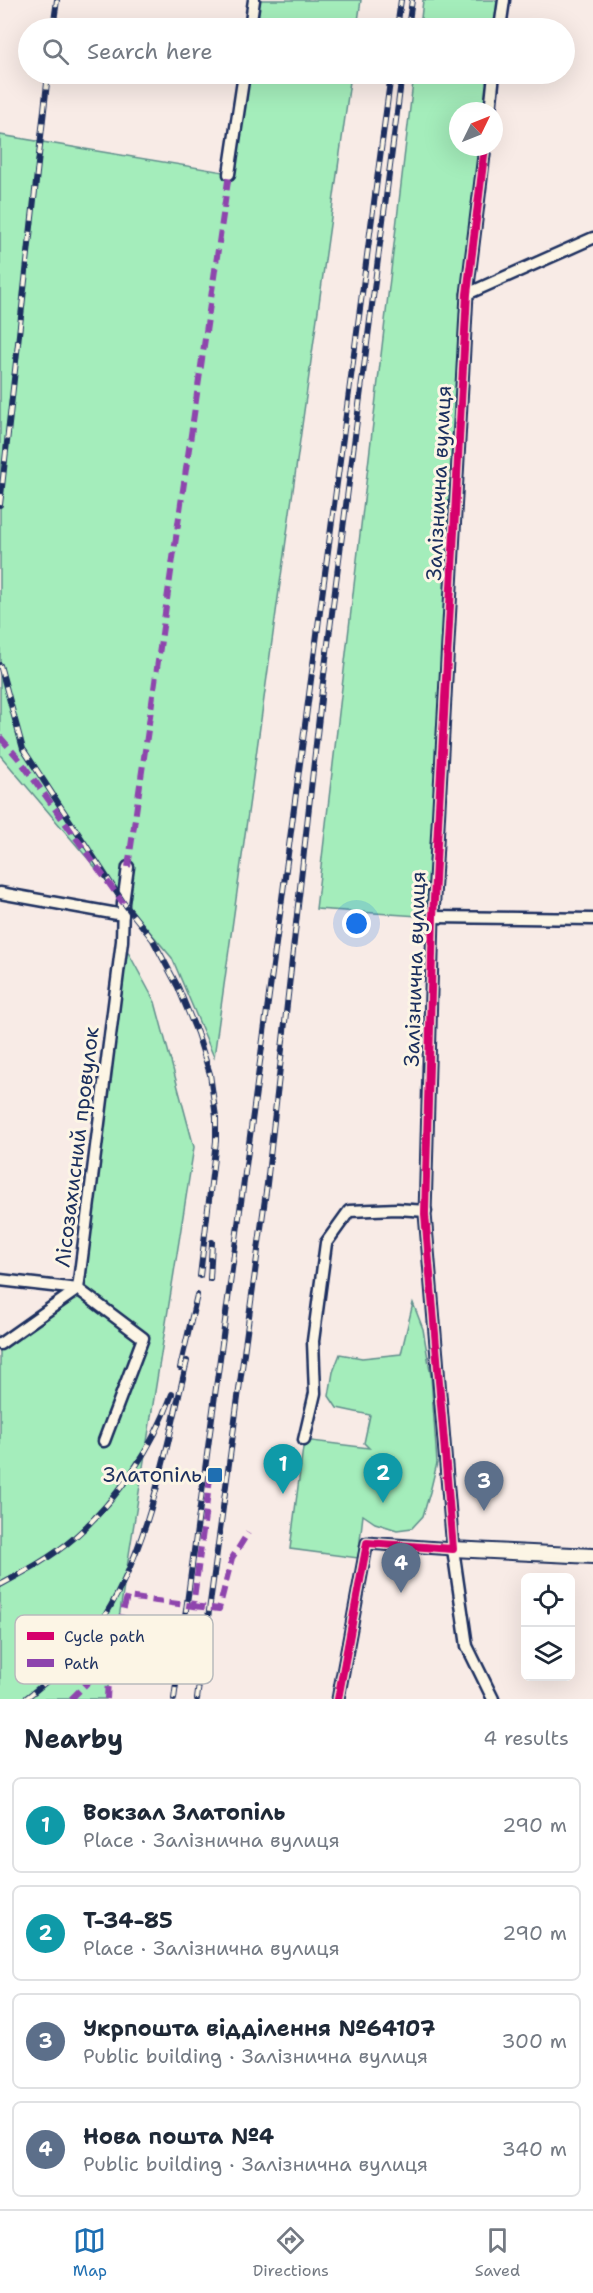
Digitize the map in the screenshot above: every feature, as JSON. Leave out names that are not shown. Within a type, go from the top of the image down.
[{"type":"street","points":[[251,18],[254,0]]},
{"type":"street","points":[[501,18],[504,0]]},
{"type":"street","points":[[229,174],[242,84]]},
{"type":"street","points":[[491,102],[493,84]]},
{"type":"street","name":"Залізнична вулиця","points":[[484,156],[467,294],[433,917],[426,1211],[453,1549],[467,1646],[494,1699]]},
{"type":"street","points":[[467,294],[593,238]]},
{"type":"street","name":"Лісозахисний провулок","points":[[0,1344],[78,1289],[122,940],[128,867]]},
{"type":"street","points":[[0,893],[123,915]]},
{"type":"street","points":[[433,917],[593,919]]},
{"type":"street","points":[[304,1440],[315,1394],[313,1341],[326,1243],[350,1211],[397,1209],[426,1211]]},
{"type":"street","points":[[0,1280],[78,1289],[143,1338],[104,1441]]},
{"type":"street","points":[[338,1699],[367,1543],[593,1556]]},
{"type":"green space","points":[[254,0],[361,0],[358,18],[251,18]]},
{"type":"green space","points":[[423,0],[504,0],[501,18],[421,18]]},
{"type":"green space","points":[[242,84],[350,84],[214,1057],[172,958],[0,755],[0,135],[229,173]]},
{"type":"green space","points":[[413,84],[493,84],[491,102],[449,102],[449,156],[484,156],[467,294],[433,917],[316,909]]},
{"type":"green space","points":[[122,941],[155,1002],[194,1147],[119,1615],[15,1615],[15,1684],[108,1684],[106,1699],[0,1699],[0,1344],[78,1289]]},
{"type":"green space","points":[[413,1303],[423,1329],[431,1376],[437,1463],[423,1516],[412,1528],[397,1530],[375,1523],[363,1515],[358,1558],[290,1549],[304,1440],[369,1448],[364,1443],[370,1415],[337,1408],[329,1396],[333,1372],[340,1354],[362,1358],[401,1354]]},
{"type":"railway","points":[[54,18],[57,0]]},
{"type":"railway","points":[[398,18],[401,0]]},
{"type":"railway","points":[[409,18],[412,0]]},
{"type":"railway","points":[[0,505],[47,84]]},
{"type":"railway","points":[[185,1615],[390,84]]},
{"type":"railway","points":[[208,1615],[267,1184],[322,690],[401,84]]},
{"type":"railway","points":[[0,665],[23,749],[123,902],[153,940],[178,987],[197,1033],[210,1074],[216,1117],[216,1141],[200,1276]]},
{"type":"railway","points":[[210,1279],[212,1242]]},
{"type":"railway","points":[[180,1368],[197,1295]]},
{"type":"railway","points":[[105,1615],[130,1567],[143,1534],[163,1464],[187,1361]]},
{"type":"railway","points":[[0,1585],[66,1545],[105,1507],[144,1453],[172,1394]]},
{"type":"railway","points":[[25,1699],[43,1684]]},
{"type":"railway","points":[[174,1699],[176,1684]]},
{"type":"railway","points":[[197,1699],[199,1684]]},
{"type":"marked path","points":[[128,867],[229,174]]},
{"type":"marked path","points":[[0,737],[19,759],[123,903]]},
{"type":"marked path","points":[[122,1615],[127,1597],[193,1606],[210,1478]]},
{"type":"marked path","points":[[193,1606],[219,1609],[232,1558],[248,1533]]},
{"type":"marked path","points":[[71,1699],[86,1684]]},
{"type":"marked path","points":[[107,1699],[108,1684]]},
{"type":"cycle path","points":[[338,1699],[367,1543],[453,1549],[425,1214],[433,917],[467,294],[484,156]]},
{"type":"place","name":"Златопіль","points":[[215,1475]]},
{"type":"place","name":"Вокзал Златопіль","points":[[283,1494]]},
{"type":"place","name":"Т-34-85","points":[[383,1503]]},
{"type":"place","name":"Укрпошта відділення №64107","points":[[484,1511]]},
{"type":"place","name":"Нова пошта №4","points":[[401,1593]]}]
